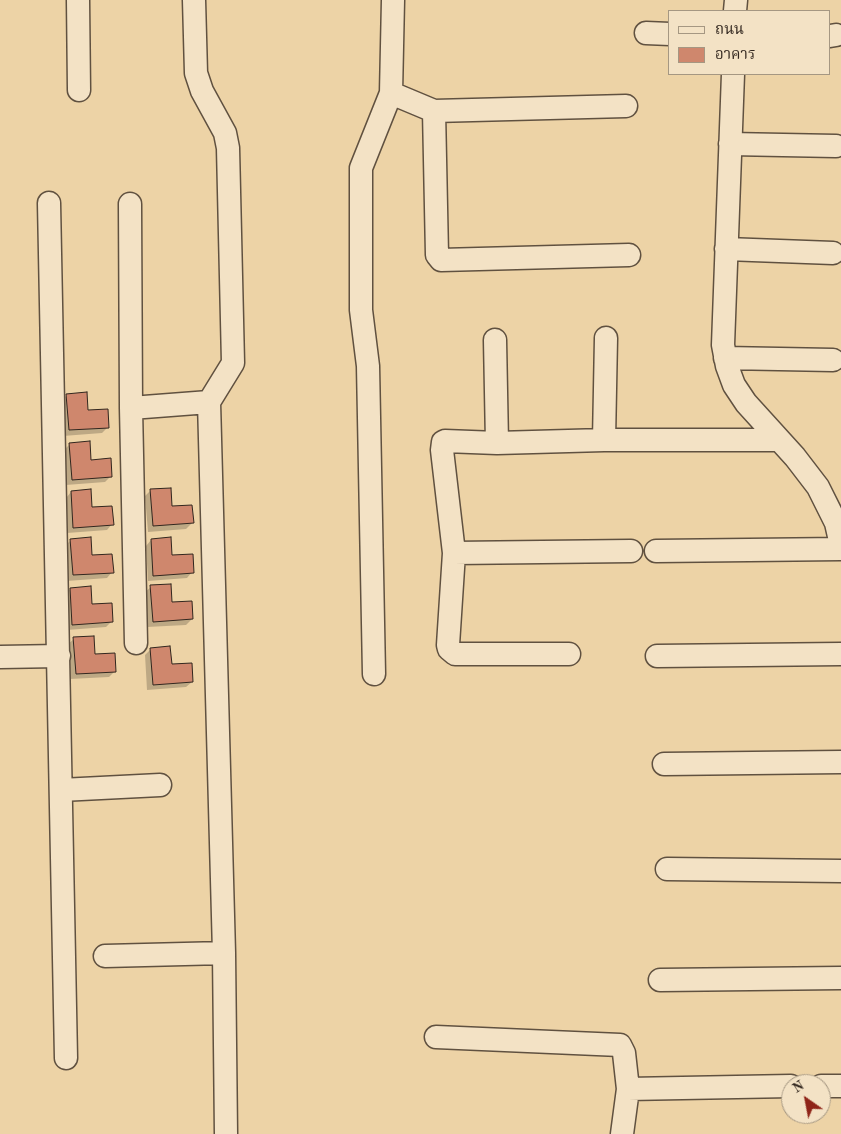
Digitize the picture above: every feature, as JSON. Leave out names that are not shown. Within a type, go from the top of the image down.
[{"type":"street","points":[[78,0],[79,90]]},
{"type":"street","points":[[194,0],[196,73],[202,91],[225,133],[228,148],[233,364],[209,402],[224,953],[226,1134]]},
{"type":"street","points":[[374,674],[368,366],[361,310],[361,168],[391,93],[393,0]]},
{"type":"street","points":[[646,33],[668,34]]},
{"type":"street","points":[[733,75],[722,345],[734,384],[746,403],[812,477],[825,497],[836,523],[841,544]]},
{"type":"street","points":[[391,93],[434,111],[626,106]]},
{"type":"street","points":[[434,111],[437,255],[440,260],[628,255]]},
{"type":"street","points":[[730,144],[836,146]]},
{"type":"street","points":[[49,203],[66,1058]]},
{"type":"street","points":[[130,204],[131,408],[136,643]]},
{"type":"street","points":[[726,249],[833,253]]},
{"type":"street","points":[[604,440],[606,338]]},
{"type":"street","points":[[495,340],[497,443]]},
{"type":"street","points":[[725,358],[833,360]]},
{"type":"street","points":[[131,408],[209,402]]},
{"type":"street","points":[[569,654],[456,654],[448,646],[454,553],[442,444],[445,441],[497,443],[604,440],[779,440]]},
{"type":"street","points":[[656,551],[841,549]]},
{"type":"street","points":[[454,553],[631,551]]},
{"type":"street","points":[[657,656],[841,654]]},
{"type":"street","points":[[0,657],[59,656]]},
{"type":"street","points":[[664,764],[841,762]]},
{"type":"street","points":[[61,790],[160,786]]},
{"type":"street","points":[[667,869],[841,870]]},
{"type":"street","points":[[105,956],[224,953]]},
{"type":"street","points":[[660,980],[841,978]]},
{"type":"street","points":[[436,1037],[620,1045],[624,1053],[628,1089],[622,1134]]},
{"type":"street","points":[[628,1089],[781,1086]]},
{"type":"building","points":[[87,392],[88,410],[108,409],[109,428],[69,430],[66,394]]},
{"type":"building","points":[[90,441],[91,460],[111,458],[112,477],[72,480],[69,443]]},
{"type":"building","points":[[171,488],[172,506],[192,505],[194,523],[153,526],[150,489]]},
{"type":"building","points":[[91,489],[92,507],[112,506],[114,525],[73,528],[71,491]]},
{"type":"building","points":[[91,537],[92,555],[112,554],[114,573],[73,575],[70,539]]},
{"type":"building","points":[[171,537],[172,555],[193,554],[194,573],[153,576],[151,539]]},
{"type":"building","points":[[171,584],[172,602],[192,601],[193,619],[153,622],[150,585]]},
{"type":"building","points":[[91,586],[92,604],[112,603],[113,622],[72,625],[70,588]]},
{"type":"building","points":[[94,636],[95,654],[115,653],[116,672],[76,674],[73,637]]},
{"type":"building","points":[[170,646],[172,664],[192,663],[193,682],[153,685],[150,648]]}]
